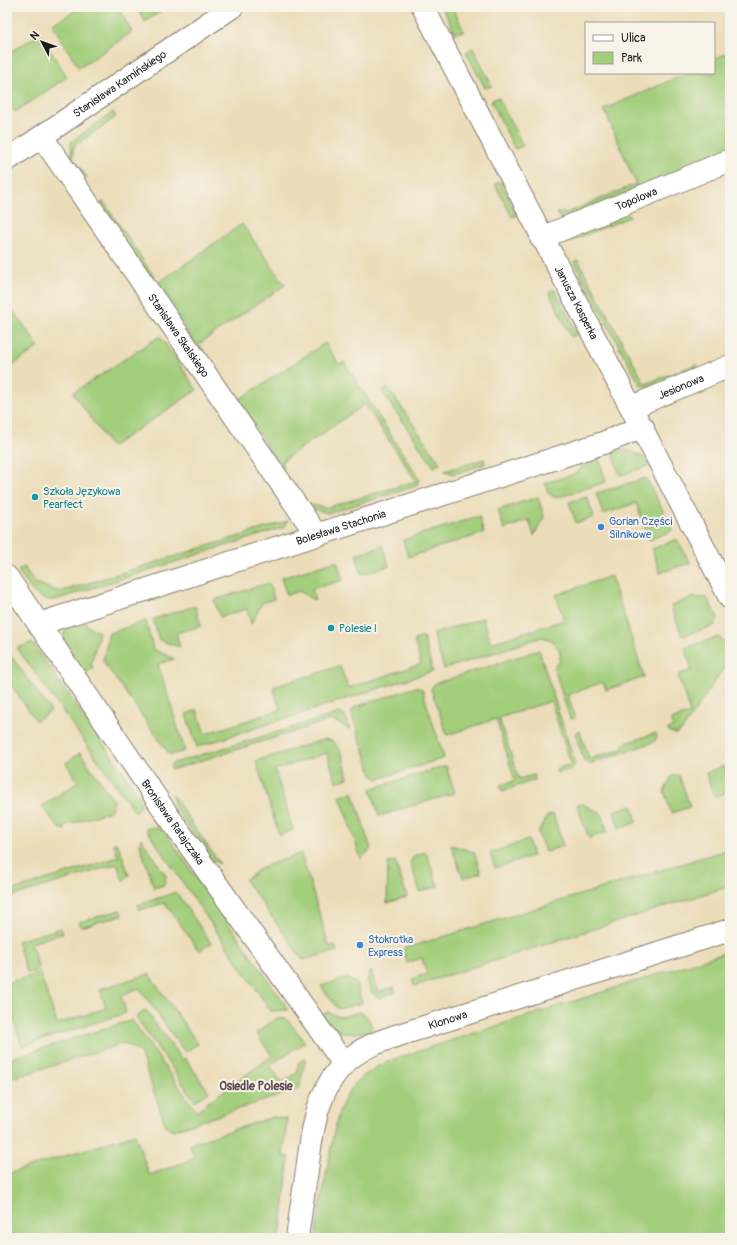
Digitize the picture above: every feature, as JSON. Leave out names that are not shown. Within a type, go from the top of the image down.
[{"type":"street","name":"Stanisława Kamińskiego","points":[[7,160],[232,7]]},
{"type":"street","name":"Janusza Kasperka","points":[[423,7],[541,238],[632,407],[730,598]]},
{"type":"street","name":"Stanisława Skalskiego","points":[[42,137],[316,534]]},
{"type":"street","name":"Topolowa","points":[[541,238],[730,160]]},
{"type":"street","name":"Jesionowa","points":[[632,407],[730,366]]},
{"type":"street","name":"Bolesława Stachonia","points":[[39,624],[603,443],[642,427]]},
{"type":"street","name":"Bronisława Ratajczaka","points":[[7,577],[167,814],[344,1064]]},
{"type":"street","name":"Klonowa","points":[[297,1238],[311,1140],[318,1106],[328,1086],[344,1064],[354,1055],[374,1044],[730,930]]},
{"type":"green space","points":[[82,7],[118,7],[132,32],[79,68],[52,24]]},
{"type":"green space","points":[[137,7],[167,7],[145,22]]},
{"type":"green space","points":[[442,7],[452,7],[464,31],[455,33]]},
{"type":"green space","points":[[40,34],[67,77],[15,112],[7,101],[7,54]]},
{"type":"green space","points":[[473,48],[492,86],[485,88],[466,52]]},
{"type":"green space","points":[[730,52],[730,151],[560,220],[557,213],[566,213],[636,184],[604,109],[686,74],[715,74],[715,59]]},
{"type":"green space","points":[[498,97],[523,146],[515,149],[491,101]]},
{"type":"green space","points":[[113,112],[116,117],[74,146],[73,158],[87,177],[82,181],[67,158],[71,156],[71,142]]},
{"type":"green space","points":[[500,181],[517,215],[512,217],[495,184]]},
{"type":"green space","points":[[103,201],[158,283],[242,224],[285,285],[199,344],[204,351],[202,353],[172,309],[175,308],[166,294],[164,293],[160,295],[100,207]]},
{"type":"green space","points":[[626,210],[630,217],[568,242],[566,238]]},
{"type":"green space","points":[[578,260],[645,384],[697,364],[697,369],[658,386],[656,384],[645,387],[640,385],[574,262]]},
{"type":"green space","points":[[554,289],[578,334],[571,337],[549,292]]},
{"type":"green space","points":[[7,302],[39,347],[7,369]]},
{"type":"green space","points":[[160,336],[197,390],[111,447],[73,393]]},
{"type":"green space","points":[[325,343],[339,364],[344,362],[419,479],[417,485],[414,487],[328,513],[313,509],[309,504],[326,508],[416,481],[365,404],[281,462],[284,468],[280,470],[255,426],[237,401]]},
{"type":"green space","points":[[388,388],[440,463],[434,467],[382,392]]},
{"type":"green space","points":[[624,450],[643,457],[648,462],[649,466],[620,475],[613,452]]},
{"type":"green space","points":[[599,458],[606,482],[556,498],[548,493],[545,483],[578,473],[583,463]]},
{"type":"green space","points":[[484,459],[485,464],[454,474],[445,471]]},
{"type":"green space","points":[[646,478],[673,530],[649,540],[636,503],[603,514],[596,493]]},
{"type":"green space","points":[[538,497],[544,517],[534,536],[529,520],[504,529],[498,510]]},
{"type":"green space","points":[[587,497],[594,517],[576,523],[569,502]]},
{"type":"green space","points":[[479,516],[484,533],[408,557],[403,540]]},
{"type":"green space","points":[[288,521],[285,527],[55,600],[48,600],[37,595],[29,587],[18,571],[24,567],[35,583],[60,592]]},
{"type":"green space","points":[[677,539],[690,563],[660,573],[652,549]]},
{"type":"green space","points":[[383,546],[389,566],[362,574],[356,555]]},
{"type":"green space","points":[[337,561],[343,580],[312,589],[315,601],[299,591],[287,595],[281,578]]},
{"type":"green space","points":[[611,576],[644,677],[606,690],[603,682],[568,695],[575,718],[570,719],[554,668],[560,661],[560,651],[552,640],[542,637],[444,669],[433,634],[483,618],[491,643],[564,620],[556,595]]},
{"type":"green space","points":[[269,583],[274,599],[262,603],[251,624],[247,609],[220,617],[214,600]]},
{"type":"green space","points":[[694,597],[707,598],[718,618],[714,626],[682,636],[671,606]]},
{"type":"green space","points":[[195,606],[201,626],[176,633],[180,647],[159,640],[153,619]]},
{"type":"green space","points":[[84,619],[87,626],[99,632],[91,665],[93,668],[84,674],[62,644],[64,633],[68,626]]},
{"type":"green space","points":[[146,621],[153,649],[174,659],[158,664],[185,751],[170,755],[103,661],[109,633]]},
{"type":"green space","points":[[423,637],[433,671],[197,747],[186,714],[197,710],[205,734],[280,710],[273,687],[340,666],[348,688],[421,664],[414,640]]},
{"type":"green space","points":[[718,637],[730,644],[730,658],[683,729],[677,734],[669,732],[668,729],[673,727],[671,720],[690,713],[678,675],[692,670],[685,648]]},
{"type":"green space","points":[[32,643],[137,792],[140,798],[140,806],[135,812],[17,648]]},
{"type":"green space","points":[[539,650],[575,764],[572,769],[557,773],[556,769],[571,764],[551,701],[499,718],[519,779],[534,775],[535,780],[502,791],[500,785],[515,781],[496,719],[447,735],[431,689],[434,684]]},
{"type":"green space","points":[[7,653],[11,656],[51,711],[36,721],[7,679]]},
{"type":"green space","points":[[416,687],[422,689],[444,758],[378,779],[372,775],[351,712],[355,707]]},
{"type":"green space","points":[[340,713],[345,716],[350,729],[331,720],[171,770],[171,764]]},
{"type":"green space","points":[[580,731],[589,759],[624,748],[623,744],[656,733],[657,737],[654,742],[590,764],[584,761],[575,733]]},
{"type":"green space","points":[[325,739],[336,744],[342,754],[348,778],[336,782],[327,753],[275,770],[293,830],[279,835],[256,761]]},
{"type":"green space","points":[[80,753],[114,801],[110,811],[64,826],[65,830],[59,828],[42,806],[78,782],[66,763]]},
{"type":"green space","points":[[446,766],[455,793],[379,816],[371,789]]},
{"type":"green space","points":[[723,766],[730,784],[730,791],[714,797],[706,773]]},
{"type":"green space","points":[[679,775],[690,807],[671,813],[664,791],[672,776]]},
{"type":"green space","points":[[353,792],[371,849],[361,859],[340,796]]},
{"type":"green space","points":[[172,794],[220,864],[210,858],[174,806]]},
{"type":"green space","points":[[582,804],[601,813],[608,832],[589,838],[577,805]]},
{"type":"green space","points":[[632,805],[637,822],[619,829],[614,811]]},
{"type":"green space","points":[[553,814],[563,846],[545,852],[538,833],[547,816]]},
{"type":"green space","points":[[155,827],[164,831],[289,1010],[271,1011],[146,829]]},
{"type":"green space","points":[[141,838],[166,876],[164,885],[154,888],[140,845]]},
{"type":"green space","points":[[528,840],[533,856],[495,868],[490,853]]},
{"type":"green space","points":[[113,843],[116,843],[120,849],[129,875],[123,881],[117,864],[7,898],[7,892],[118,857]]},
{"type":"green space","points":[[451,845],[474,852],[481,873],[463,878]]},
{"type":"green space","points":[[730,849],[730,886],[414,986],[412,979],[427,974],[422,958],[407,963],[403,949]]},
{"type":"green space","points":[[426,852],[438,886],[420,892],[410,862],[415,855]]},
{"type":"green space","points":[[301,853],[329,946],[335,945],[337,951],[303,960],[245,880],[263,867]]},
{"type":"green space","points":[[395,861],[407,897],[387,903],[388,863]]},
{"type":"green space","points":[[176,892],[211,943],[199,951],[165,903],[139,910],[138,905]]},
{"type":"green space","points":[[120,910],[122,915],[81,927],[79,922]]},
{"type":"green space","points":[[61,928],[63,933],[31,943],[39,970],[27,973],[17,941]]},
{"type":"green space","points":[[730,951],[730,1238],[315,1238],[336,1123],[347,1095],[355,1084],[366,1074],[381,1065],[400,1057]]},
{"type":"green space","points":[[371,971],[378,992],[394,987],[396,992],[379,998],[371,992],[367,980]]},
{"type":"green space","points":[[40,973],[57,1024],[106,1008],[100,989],[149,974],[198,1044],[185,1052],[139,988],[121,995],[126,1013],[22,1046],[7,997],[7,983]]},
{"type":"green space","points":[[347,978],[356,983],[362,1003],[340,1009],[337,1008],[321,986]]},
{"type":"green space","points":[[146,1010],[182,1060],[185,1058],[209,1092],[195,1101],[136,1017]]},
{"type":"green space","points":[[328,1012],[340,1017],[360,1012],[367,1016],[373,1029],[357,1033],[339,1031],[322,1015]]},
{"type":"green space","points":[[277,1018],[287,1019],[305,1042],[270,1065],[282,1083],[298,1072],[298,1063],[306,1058],[299,1089],[174,1130],[169,1129],[165,1124],[140,1052],[124,1043],[7,1080],[7,1068],[12,1058],[132,1020],[196,1111],[272,1056],[256,1033]]},
{"type":"green space","points":[[273,1117],[287,1119],[283,1156],[289,1157],[280,1238],[7,1238],[7,1174],[135,1134],[149,1175],[194,1159],[190,1144]]},
{"type":"place","name":"Szkoła Językowa Pearfect","points":[[35,497]]},
{"type":"place","name":"Gorian Części Silnikowe","points":[[601,527]]},
{"type":"place","name":"Polesie I","points":[[331,628]]},
{"type":"place","name":"Stokrotka Express","points":[[360,945]]},
{"type":"district","name":"Osiedle Polesie","points":[[256,1086]]}]
